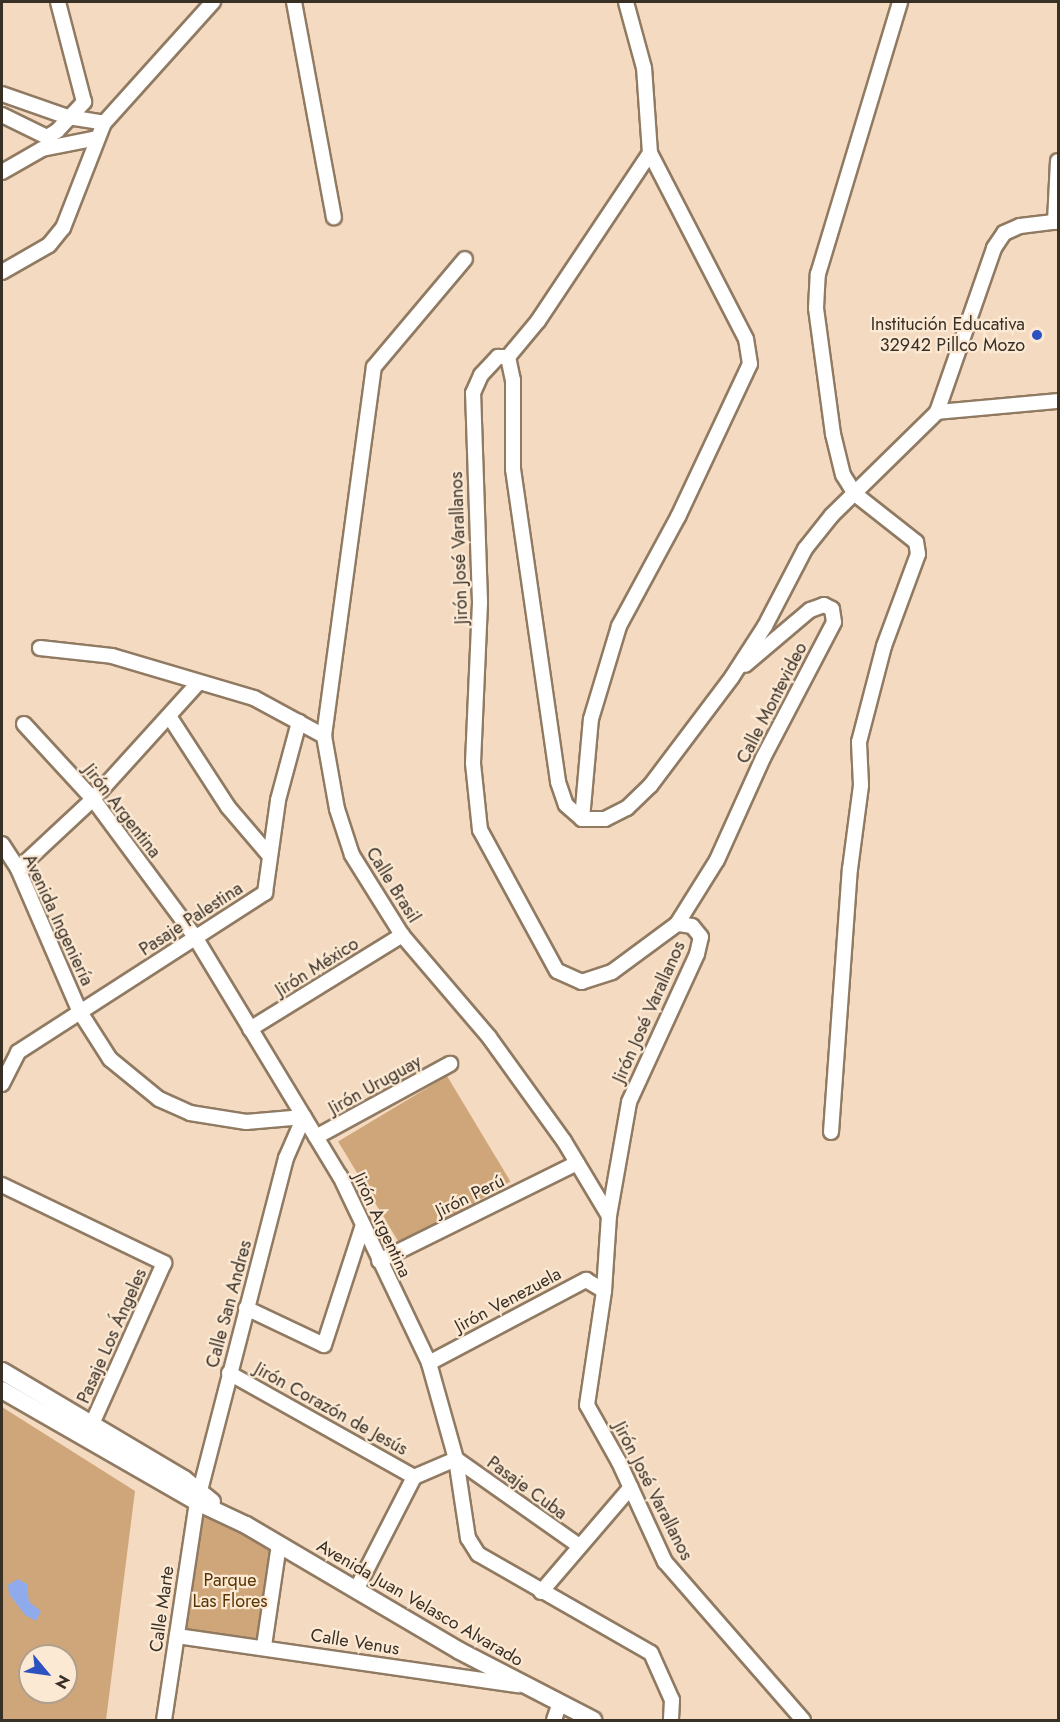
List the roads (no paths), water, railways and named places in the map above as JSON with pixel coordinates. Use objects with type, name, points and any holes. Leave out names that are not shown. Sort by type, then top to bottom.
[{"type":"street","points":[[2,115],[47,137],[57,131],[84,102],[58,2]]},
{"type":"street","points":[[2,272],[49,245],[63,228],[104,123],[213,2]]},
{"type":"street","points":[[294,2],[334,217]]},
{"type":"street","points":[[582,819],[591,719],[619,626],[678,517],[750,364],[746,339],[650,153],[644,68],[626,2]]},
{"type":"street","points":[[831,1132],[848,891],[861,785],[859,742],[884,646],[918,554],[916,542],[899,526],[855,494],[843,475],[833,434],[816,308],[818,274],[900,2]]},
{"type":"street","points":[[2,94],[68,117],[104,123]]},
{"type":"street","points":[[2,172],[42,149],[97,138]]},
{"type":"street","points":[[650,153],[538,321],[508,357],[513,380],[513,469],[558,782],[566,805],[582,819],[605,819],[627,808],[651,786],[732,677],[765,626],[805,549],[855,494],[937,412],[994,248],[1004,233],[1020,226],[1057,221],[1059,161]]},
{"type":"street","points":[[40,648],[112,656],[254,698],[324,736],[374,367],[465,259]]},
{"type":"street","name":"Jirón José Varallanos","points":[[508,357],[498,357],[481,375],[473,393],[480,602],[473,763],[480,830],[557,971],[582,982],[612,972],[677,924],[692,926],[700,937],[697,954],[629,1102],[609,1216],[604,1291],[587,1405],[631,1487],[665,1562],[803,1720]]},
{"type":"street","points":[[937,412],[1059,401]]},
{"type":"street","name":"Calle Montevideo","points":[[677,924],[717,860],[763,758],[834,622],[832,609],[824,605],[810,610],[732,677]]},
{"type":"street","points":[[18,869],[93,799],[198,683]]},
{"type":"street","points":[[169,716],[228,807],[269,855]]},
{"type":"street","name":"Pasaje Palestina","points":[[2,1084],[18,1052],[265,893],[269,855],[299,722]]},
{"type":"street","name":"Jirón Argentina","points":[[24,724],[93,799],[195,937],[340,1176],[429,1363],[456,1459],[468,1539],[478,1554],[651,1653],[672,1700],[671,1720]]},
{"type":"street","name":"Calle Brasil","points":[[324,736],[337,809],[352,855],[402,935],[489,1037],[577,1163],[609,1216]]},
{"type":"street","name":"Avenida Ingeniería","points":[[2,844],[18,869],[80,1012],[110,1059],[159,1099],[190,1113],[246,1122],[304,1117]]},
{"type":"street","name":"Jirón México","points":[[250,1029],[402,935]]},
{"type":"street","name":"Jirón Uruguay","points":[[316,1137],[450,1064]]},
{"type":"street","name":"Calle San Andres","points":[[198,1497],[286,1158],[304,1117]]},
{"type":"street","name":"Jirón Perú","points":[[379,1261],[577,1163]]},
{"type":"street","name":"Pasaje Los Ángeles","points":[[2,1185],[164,1263],[92,1424]]},
{"type":"street","points":[[246,1308],[324,1345],[363,1225]]},
{"type":"street","name":"Jirón Venezuela","points":[[429,1363],[586,1280],[604,1291]]},
{"type":"street","name":"Avenida Juan Velasco Alvarado","points":[[2,1371],[92,1424],[228,1516],[527,1686],[593,1720]]},
{"type":"street","name":"Jirón Corazón de Jesús","points":[[230,1373],[414,1477]]},
{"type":"street","name":"Avenida Juan Velasco Alvarado","points":[[2,1390],[198,1497]]},
{"type":"street","points":[[356,1590],[414,1477],[456,1459]]},
{"type":"street","name":"Pasaje Cuba","points":[[456,1459],[578,1545]]},
{"type":"street","points":[[541,1592],[578,1545],[631,1487]]},
{"type":"street","name":"Calle Marte","points":[[164,1720],[198,1497]]},
{"type":"street","points":[[264,1646],[279,1545]]},
{"type":"street","name":"Calle Venus","points":[[177,1636],[264,1646],[527,1686]]},
{"type":"street","points":[[554,1720],[560,1703]]},
{"type":"water","points":[[18,1579],[27,1584],[29,1602],[41,1611],[36,1621],[25,1615],[9,1594],[8,1585]]},
{"type":"place","name":"Institución Educativa 32942 Pillco Mozo","points":[[1037,335]]},
{"type":"park label","name":"Parque Las Flores","points":[[230,1591]]}]
